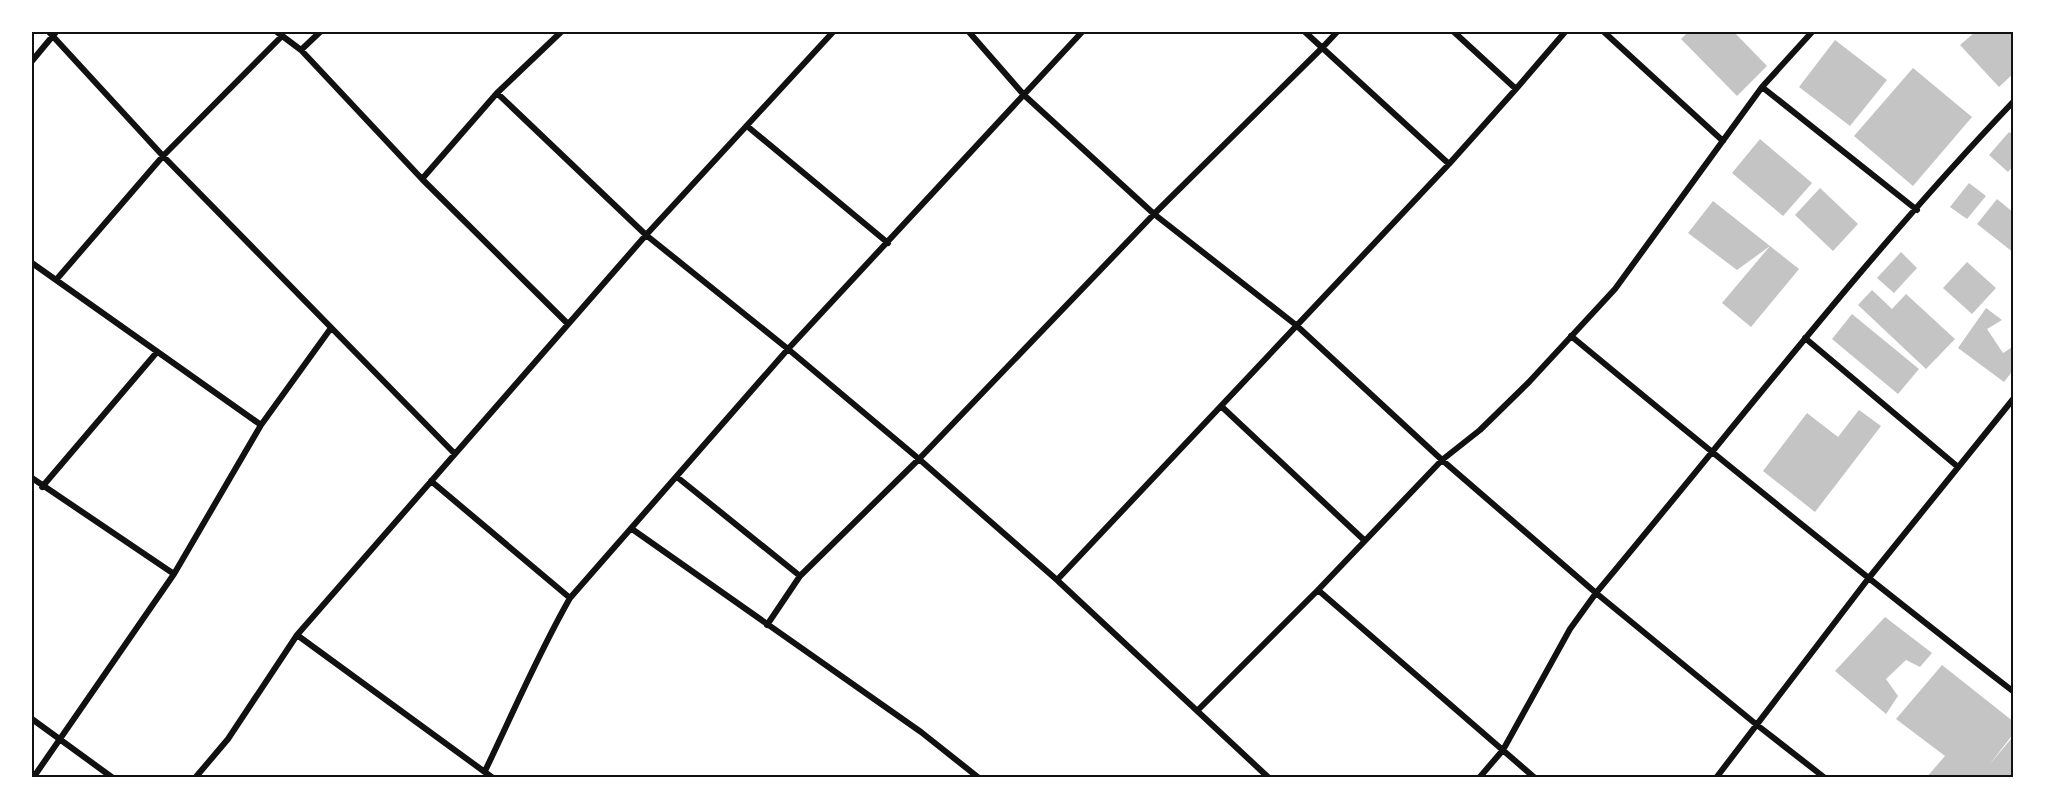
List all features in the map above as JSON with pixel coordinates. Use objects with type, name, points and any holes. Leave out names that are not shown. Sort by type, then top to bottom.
[{"type":"street","points":[[301,50],[320,32]]},
{"type":"street","points":[[422,179],[497,93],[561,32]]},
{"type":"street","points":[[195,777],[228,739],[297,635],[646,235],[833,32]]},
{"type":"street","points":[[969,32],[1024,95],[1154,214],[1296,325],[1442,460],[1596,593],[1757,725],[1825,777]]},
{"type":"street","points":[[485,771],[543,645],[570,598],[788,349],[1082,32]]},
{"type":"street","points":[[1305,32],[1449,164]]},
{"type":"street","points":[[767,625],[800,576],[919,459],[1154,214],[1337,32]]},
{"type":"street","points":[[1454,32],[1516,89]]},
{"type":"street","points":[[1057,580],[1449,164],[1565,32]]},
{"type":"street","points":[[1604,32],[1723,141]]},
{"type":"street","points":[[1197,711],[1318,590],[1442,460],[1480,430],[1529,382],[1615,289],[1762,87],[1812,32]]},
{"type":"street","points":[[32,61],[53,33],[163,156],[455,454]]},
{"type":"street","points":[[56,280],[163,156],[280,34],[301,50],[422,179],[568,324]]},
{"type":"street","points":[[1762,87],[1917,210]]},
{"type":"street","points":[[497,93],[646,235],[788,349],[919,459],[1057,580],[1269,777]]},
{"type":"street","points":[[1479,777],[1503,750],[1570,630],[1596,593],[1804,338],[1975,142],[2013,102]]},
{"type":"street","points":[[747,126],[888,243]]},
{"type":"street","points":[[32,263],[261,425]]},
{"type":"street","points":[[33,777],[174,574],[261,425],[331,328]]},
{"type":"street","points":[[1571,336],[1868,579],[2013,692]]},
{"type":"street","points":[[1804,338],[1958,467]]},
{"type":"street","points":[[42,487],[158,352]]},
{"type":"street","points":[[1716,777],[1868,579],[2013,398]]},
{"type":"street","points":[[1221,406],[1364,540]]},
{"type":"street","points":[[677,477],[800,576]]},
{"type":"street","points":[[32,478],[42,487],[174,574]]},
{"type":"street","points":[[431,481],[570,598]]},
{"type":"street","points":[[632,529],[921,732],[980,777]]},
{"type":"street","points":[[1318,590],[1535,777]]},
{"type":"street","points":[[297,635],[493,777]]},
{"type":"street","points":[[32,719],[113,777]]},
{"type":"building","points":[[1688,32],[1734,32],[1767,66],[1737,96],[1681,39]]},
{"type":"building","points":[[1975,32],[2014,32],[2014,73],[1999,87],[1960,45]]},
{"type":"building","points":[[1835,40],[1887,80],[1850,126],[1799,87]]},
{"type":"building","points":[[1913,68],[1972,117],[1913,186],[1854,136]]},
{"type":"building","points":[[2009,132],[2014,135],[2014,165],[2008,172],[1989,155]]},
{"type":"building","points":[[1760,139],[1812,183],[1783,216],[1732,173]]},
{"type":"building","points":[[1969,183],[1986,196],[1967,219],[1950,207]]},
{"type":"building","points":[[1820,188],[1858,224],[1833,251],[1795,215]]},
{"type":"building","points":[[1997,199],[2014,213],[2014,253],[1977,224]]},
{"type":"building","points":[[1713,201],[1770,246],[1737,270],[1688,233]]},
{"type":"building","points":[[1770,246],[1799,269],[1751,327],[1722,303]]},
{"type":"building","points":[[1901,252],[1917,268],[1894,293],[1877,278]]},
{"type":"building","points":[[1967,262],[1996,288],[1972,314],[1943,288]]},
{"type":"building","points":[[1872,290],[1892,309],[1906,294],[1955,339],[1926,369],[1858,305]]},
{"type":"building","points":[[1986,308],[2002,320],[1987,329],[2003,353],[2014,346],[2014,369],[2004,382],[1958,348]]},
{"type":"building","points":[[1852,314],[1919,369],[1898,394],[1832,339]]},
{"type":"building","points":[[1859,410],[1881,426],[1815,512],[1763,471],[1807,413],[1838,437]]},
{"type":"building","points":[[1885,617],[1932,653],[1920,667],[1906,660],[1886,679],[1898,696],[1886,714],[1835,671]]},
{"type":"building","points":[[1942,665],[2014,722],[2014,733],[1989,765],[2011,739],[2014,741],[2014,772],[2009,778],[1926,778],[1945,756],[1896,719]]}]
